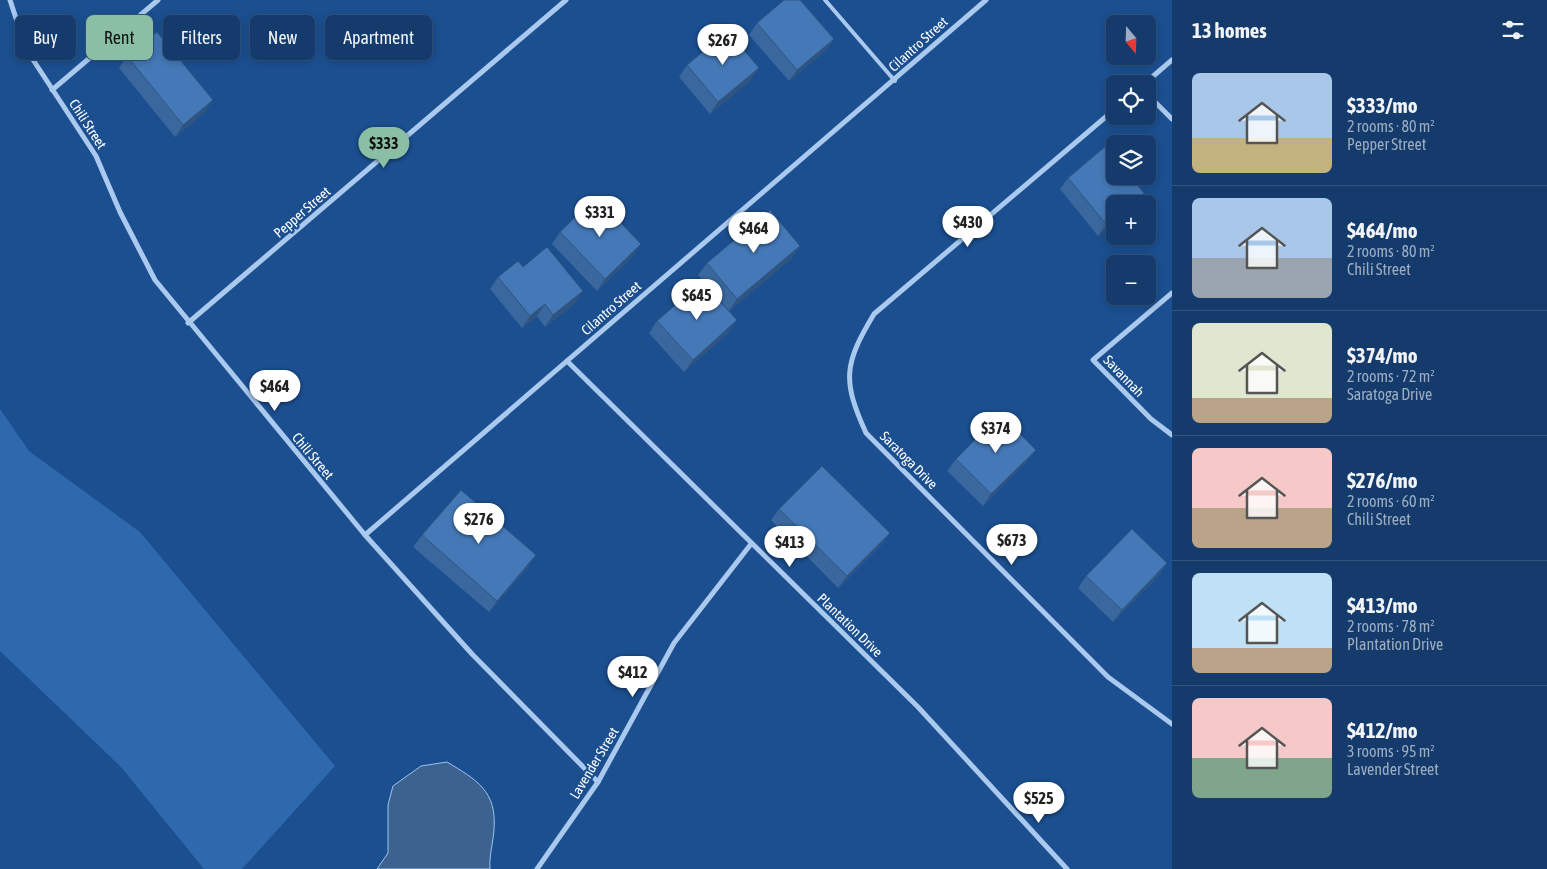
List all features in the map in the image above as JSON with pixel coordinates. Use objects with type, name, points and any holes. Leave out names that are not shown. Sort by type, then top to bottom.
[{"type":"street","name":"Chili Street","points":[[10,0],[26,49],[96,156],[120,212],[155,280],[188,323],[365,535],[472,654],[598,782]]},
{"type":"street","points":[[52,90],[158,0]]},
{"type":"street","name":"Pepper Street","points":[[188,323],[566,0]]},
{"type":"street","name":"Cilantro Street","points":[[365,535],[986,0]]},
{"type":"street","points":[[1154,75],[1172,60]]},
{"type":"street","points":[[1156,103],[1172,119]]},
{"type":"street","name":"Saratoga Drive","points":[[1106,117],[874,314],[855,345],[848,372],[854,405],[866,433],[1108,677],[1172,724]]},
{"type":"street","name":"Savannah","points":[[1172,293],[1093,360],[1151,419],[1172,435]]},
{"type":"street","name":"Plantation Drive","points":[[567,361],[918,707],[1067,869]]},
{"type":"street","name":"Lavender Street","points":[[537,869],[598,782],[674,643],[751,544]]},
{"type":"lane","points":[[825,0],[894,81]]},
{"type":"shaded area","points":[[0,409],[29,451],[140,532],[335,766],[242,869],[204,869],[121,767],[0,651]]},
{"type":"shaded area","points":[[447,762],[476,781],[483,788],[492,805],[494,830],[490,869],[377,869],[388,853],[388,805],[393,786],[421,766]]},
{"type":"building","points":[[784,0],[800,0],[834,39],[797,70],[757,23]]},
{"type":"building","points":[[728,31],[759,68],[718,102],[687,65]]},
{"type":"building","points":[[157,32],[163,39],[163,60],[180,60],[213,100],[183,125],[130,60],[153,60],[153,35]]},
{"type":"building","points":[[1106,146],[1106,185],[1137,185],[1144,193],[1142,195],[1106,195],[1106,224],[1068,178]]},
{"type":"building","points":[[596,197],[641,244],[605,279],[560,232]]},
{"type":"building","points":[[770,210],[800,246],[737,299],[707,263]]},
{"type":"building","points":[[547,247],[583,291],[553,315],[545,304],[530,316],[498,277],[518,261],[523,267]]},
{"type":"building","points":[[702,282],[737,320],[693,360],[657,321]]},
{"type":"building","points":[[1000,414],[1036,450],[991,494],[956,459]]},
{"type":"building","points":[[822,466],[890,533],[847,576],[779,509]]},
{"type":"building","points":[[461,490],[536,555],[497,601],[422,535]]},
{"type":"building","points":[[1132,529],[1167,563],[1122,610],[1086,576]]}]
